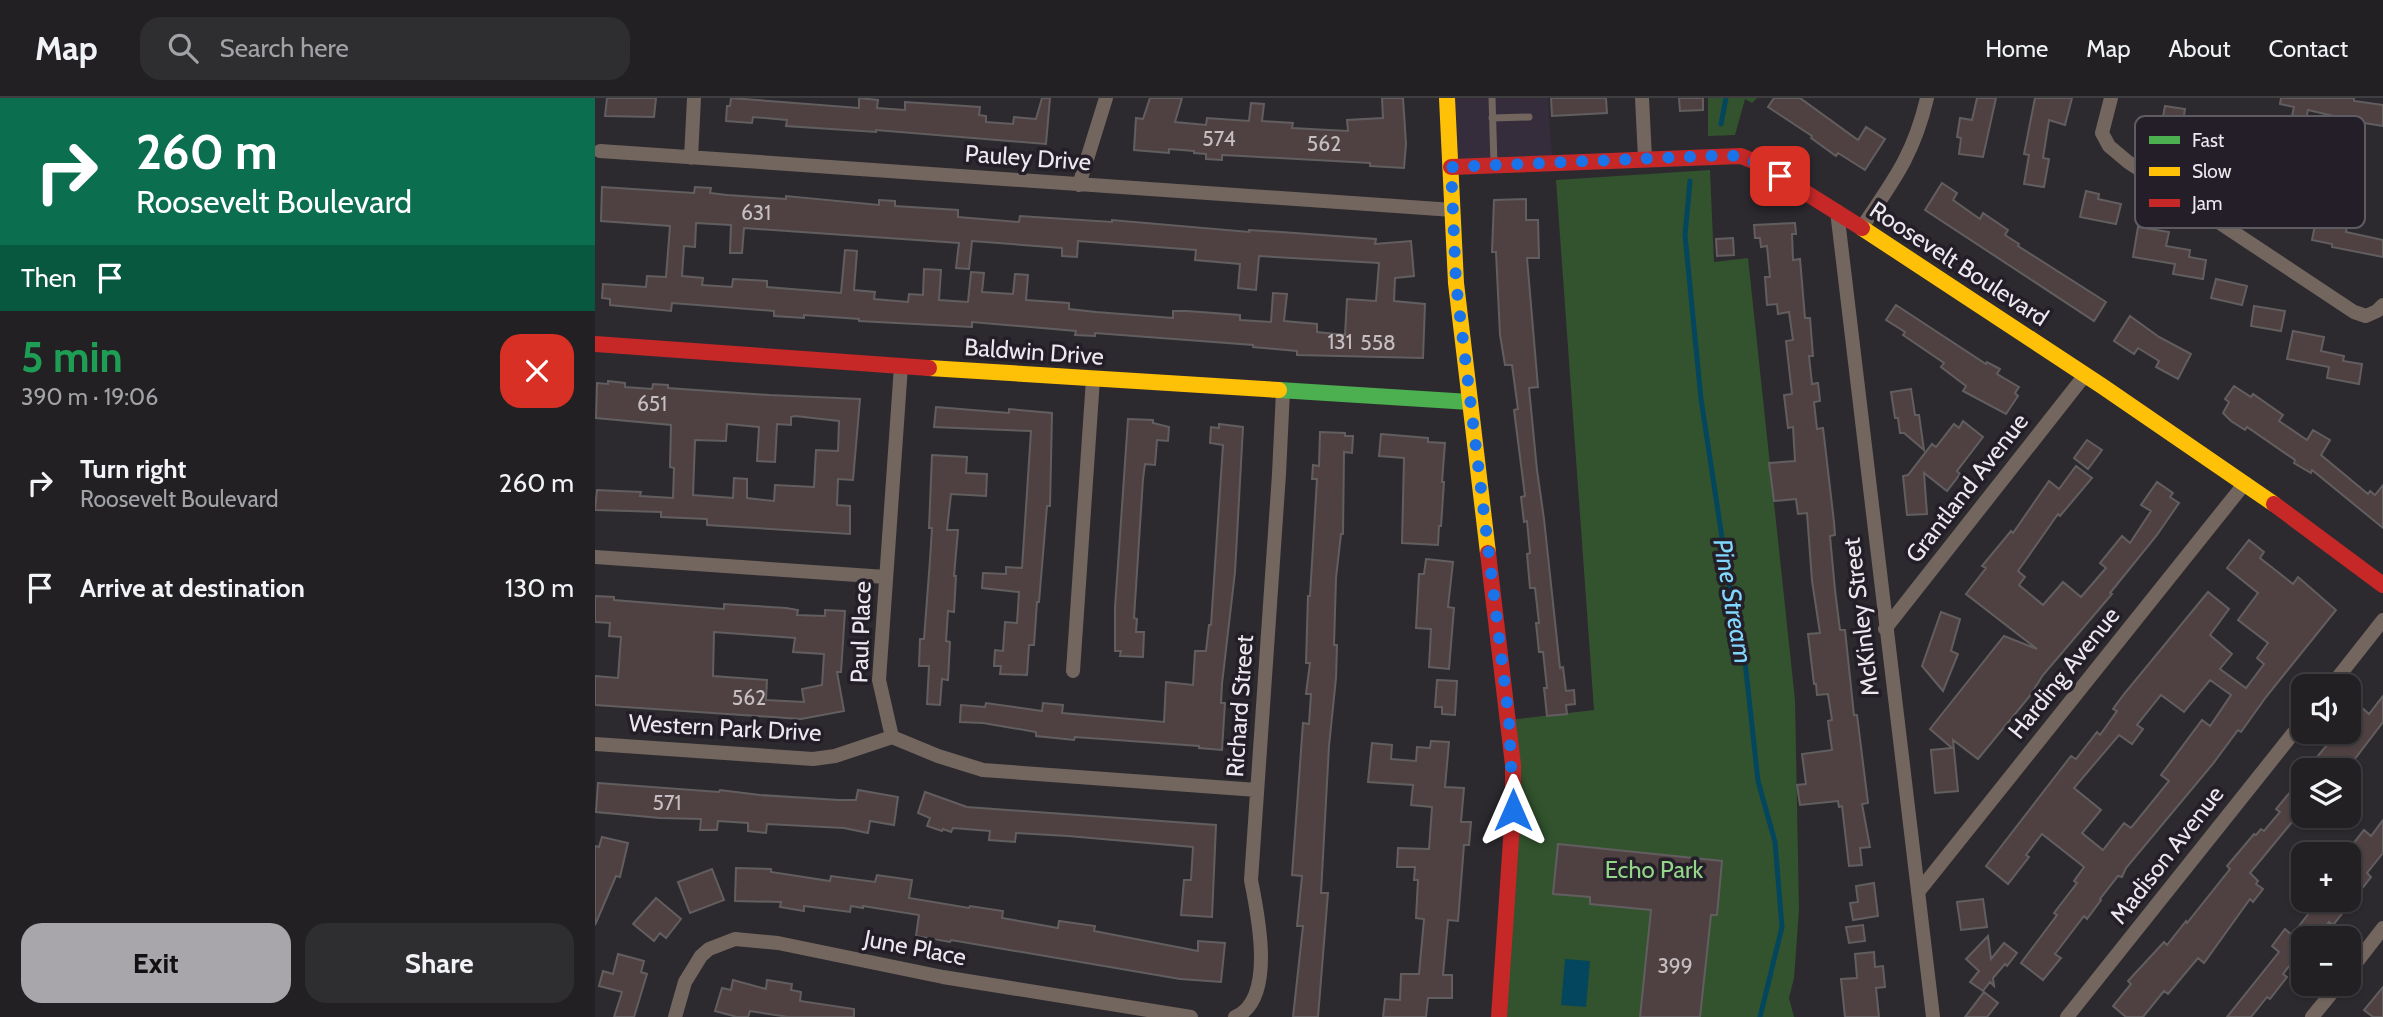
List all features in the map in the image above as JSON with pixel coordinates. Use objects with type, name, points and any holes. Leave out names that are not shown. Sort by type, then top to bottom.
[{"type":"street","points":[[691,158],[694,98]]},
{"type":"street","points":[[1079,185],[1106,98]]},
{"type":"street","points":[[1447,98],[1456,283],[1513,765],[1513,810],[1499,1017]]},
{"type":"street","points":[[1642,98],[1645,159]]},
{"type":"street","points":[[1862,227],[1913,147],[1927,98]]},
{"type":"street","points":[[2111,98],[2102,133],[2109,146],[2135,167]]},
{"type":"street","name":"Pauley Drive","points":[[600,151],[1453,210]]},
{"type":"street","name":"Roosevelt Boulevard","points":[[1451,167],[1741,156],[1761,164],[1862,227],[2245,483],[2323,538],[2383,585]]},
{"type":"street","name":"McKinley Street","points":[[1837,211],[1933,1017]]},
{"type":"street","points":[[2227,228],[2354,312],[2366,316],[2383,305]]},
{"type":"street","name":"Baldwin Drive","points":[[595,344],[1470,402]]},
{"type":"street","name":"Paul Place","points":[[893,737],[879,680],[901,366]]},
{"type":"street","name":"Grantland Avenue","points":[[1885,629],[2085,375]]},
{"type":"street","points":[[1073,671],[1093,379]]},
{"type":"street","name":"Richard Street","points":[[1237,1016],[1247,1010],[1255,1000],[1259,986],[1260,927],[1251,880],[1283,391]]},
{"type":"street","name":"Harding Avenue","points":[[1919,891],[2245,483]]},
{"type":"street","points":[[595,557],[885,577]]},
{"type":"street","points":[[2340,674],[2383,620]]},
{"type":"street","name":"Madison Avenue","points":[[2067,1017],[2291,736]]},
{"type":"street","points":[[893,737],[938,756],[983,770],[1257,790]]},
{"type":"street","name":"Western Park Drive","points":[[595,744],[813,759],[835,756],[893,737]]},
{"type":"street","points":[[2361,956],[2383,928]]},
{"type":"street","name":"June Place","points":[[675,1017],[685,982],[701,956],[709,949],[735,939],[778,943],[943,977],[1191,1017]]},
{"type":"street","points":[[2312,1017],[2329,996]]},
{"type":"lane","points":[[1492,98],[1494,165]]},
{"type":"lane","points":[[1492,118],[1529,117]]},
{"type":"shaded area","points":[[1451,98],[1548,98],[1552,157],[1454,163]]},
{"type":"green space","points":[[1708,98],[1757,98],[1752,103],[1745,99],[1735,135],[1708,136]]},
{"type":"green space","name":"Echo Park","points":[[1710,170],[1714,262],[1748,258],[1795,700],[1799,910],[1794,978],[1789,998],[1794,1017],[1499,1017],[1509,720],[1594,710],[1556,180]]},
{"type":"water","points":[[1565,959],[1590,961],[1586,1007],[1561,1005]]},
{"type":"building","points":[[607,98],[656,98],[654,117],[605,116]]},
{"type":"building","points":[[731,98],[859,108],[859,98],[878,100],[877,108],[905,110],[905,102],[980,107],[979,115],[986,116],[986,122],[1013,124],[1014,117],[1036,119],[1042,98],[1050,98],[1046,144],[876,130],[786,126],[787,120],[753,117],[752,123],[726,121],[727,106],[730,106]]},
{"type":"building","points":[[1150,98],[1182,98],[1175,122],[1206,125],[1207,118],[1249,121],[1251,103],[1264,104],[1262,121],[1293,123],[1292,128],[1348,131],[1347,120],[1383,118],[1382,98],[1403,98],[1406,144],[1404,168],[1370,166],[1370,163],[1222,155],[1222,160],[1206,159],[1206,154],[1194,151],[1169,149],[1169,153],[1134,150],[1136,118],[1143,119]]},
{"type":"building","points":[[1551,98],[1606,98],[1607,113],[1552,116]]},
{"type":"building","points":[[1679,98],[1703,98],[1703,110],[1680,111]]},
{"type":"building","points":[[1774,98],[1800,98],[1858,140],[1866,127],[1885,139],[1865,170],[1838,153],[1836,156],[1811,138],[1812,136],[1768,107]]},
{"type":"building","points":[[1977,98],[1996,98],[1983,157],[1959,154],[1961,138],[1957,137],[1960,118],[1972,120]]},
{"type":"building","points":[[2035,98],[2072,98],[2065,125],[2049,120],[2043,158],[2049,159],[2044,187],[2024,184],[2029,155],[2024,154]]},
{"type":"building","points":[[2281,98],[2354,98],[2354,101],[2383,105],[2383,126],[2365,123],[2365,116],[2334,116],[2308,110],[2307,116],[2292,116],[2294,107],[2280,104]]},
{"type":"building","points":[[2165,106],[2185,109],[2184,116],[2163,116]]},
{"type":"building","points":[[1942,183],[1957,193],[1953,200],[1980,219],[1983,213],[2008,230],[2005,235],[2019,244],[2018,246],[2106,302],[2094,321],[1925,210]]},
{"type":"building","points":[[602,187],[694,193],[695,187],[711,188],[710,193],[727,195],[786,199],[786,196],[879,205],[879,200],[895,201],[895,206],[958,210],[958,217],[1019,222],[1020,216],[1112,220],[1249,232],[1376,239],[1375,244],[1411,241],[1414,276],[1395,278],[1394,301],[1425,304],[1423,358],[1297,355],[1297,351],[1253,345],[1095,333],[1095,336],[1075,335],[1076,331],[972,322],[972,327],[804,315],[804,318],[774,316],[774,311],[672,303],[671,311],[610,305],[610,299],[602,298],[603,284],[646,287],[647,276],[666,277],[670,226],[601,221]],"holes":[[[696,223],[731,225],[730,253],[742,253],[744,228],[959,243],[956,268],[969,269],[972,241],[1062,248],[1062,256],[1077,257],[1078,241],[1196,250],[1195,260],[1240,264],[1238,288],[1256,290],[1259,256],[1379,263],[1376,301],[1347,299],[1345,335],[1317,332],[1317,324],[1284,321],[1287,294],[1273,293],[1271,322],[1240,320],[1240,315],[1187,311],[1173,311],[1173,318],[1069,309],[1069,303],[1026,300],[1028,275],[1015,274],[1013,294],[982,292],[984,273],[971,272],[968,302],[939,300],[941,270],[924,269],[923,295],[909,294],[908,302],[874,299],[875,292],[854,290],[857,251],[845,250],[841,293],[767,287],[767,281],[733,279],[732,287],[702,285],[703,278],[682,276],[684,246],[695,247]]]},
{"type":"building","points":[[2086,191],[2099,194],[2098,199],[2121,204],[2116,224],[2080,217]]},
{"type":"building","points":[[1526,199],[1526,220],[1538,220],[1539,258],[1527,258],[1538,387],[1529,388],[1560,668],[1563,667],[1566,691],[1574,690],[1575,704],[1566,705],[1567,714],[1547,716],[1543,652],[1539,652],[1535,588],[1530,588],[1527,521],[1524,522],[1521,497],[1525,496],[1514,410],[1518,409],[1512,365],[1505,365],[1500,335],[1496,252],[1492,252],[1494,200]]},
{"type":"building","points":[[1795,223],[1796,234],[1792,234],[1793,260],[1800,259],[1805,318],[1810,318],[1813,356],[1809,356],[1812,384],[1818,383],[1820,401],[1814,402],[1817,429],[1823,428],[1834,522],[1835,535],[1830,536],[1835,590],[1840,630],[1845,630],[1854,715],[1857,715],[1868,803],[1862,804],[1870,847],[1860,848],[1862,865],[1849,866],[1842,806],[1839,807],[1838,801],[1800,805],[1797,785],[1806,784],[1802,754],[1832,750],[1828,721],[1832,720],[1828,694],[1817,695],[1814,684],[1808,634],[1820,633],[1812,581],[1807,513],[1798,514],[1796,499],[1774,501],[1769,463],[1795,461],[1793,427],[1788,428],[1784,395],[1792,394],[1786,341],[1793,340],[1789,312],[1778,314],[1777,304],[1767,305],[1765,277],[1770,277],[1767,246],[1761,247],[1760,238],[1755,238],[1754,225]]},
{"type":"building","points":[[2138,228],[2169,232],[2166,246],[2190,250],[2189,257],[2206,260],[2203,279],[2173,274],[2175,264],[2133,257]]},
{"type":"building","points":[[2314,228],[2347,228],[2346,232],[2383,240],[2383,257],[2332,247],[2332,244],[2312,240]]},
{"type":"building","points":[[1733,238],[1734,255],[1717,256],[1716,239]]},
{"type":"building","points":[[2216,279],[2247,286],[2242,305],[2211,298]]},
{"type":"building","points":[[1896,305],[1986,364],[1987,362],[2000,369],[1997,374],[2019,387],[2015,393],[2018,396],[2006,414],[1963,391],[1966,386],[1941,367],[1944,363],[1886,320]]},
{"type":"building","points":[[2254,306],[2285,311],[2281,331],[2251,326]]},
{"type":"building","points":[[2130,316],[2159,337],[2191,354],[2178,379],[2156,367],[2159,361],[2138,348],[2134,354],[2114,341]]},
{"type":"building","points":[[2293,331],[2324,337],[2321,351],[2344,356],[2343,361],[2362,364],[2359,384],[2327,378],[2329,367],[2287,359]]},
{"type":"building","points":[[608,381],[625,383],[625,387],[652,389],[653,384],[668,385],[668,388],[860,399],[853,480],[838,479],[837,505],[850,506],[850,534],[707,525],[707,519],[661,517],[661,512],[595,510],[597,490],[641,492],[640,496],[673,498],[674,468],[670,467],[671,425],[596,418],[597,383],[608,384]],"holes":[[[795,416],[839,421],[838,451],[816,450],[814,487],[775,485],[774,501],[747,498],[747,479],[734,478],[733,498],[693,495],[695,440],[726,441],[727,424],[759,427],[757,461],[775,462],[777,424],[791,425],[791,417]]]},
{"type":"building","points":[[2234,386],[2251,397],[2253,394],[2283,415],[2279,421],[2307,440],[2313,430],[2330,440],[2321,455],[2368,494],[2370,491],[2375,495],[2383,485],[2383,528],[2312,470],[2311,473],[2294,463],[2295,460],[2247,427],[2245,430],[2231,421],[2223,413],[2229,402],[2225,399]]},
{"type":"building","points":[[1911,389],[1915,415],[1919,415],[1924,450],[1904,433],[1900,433],[1898,418],[1895,418],[1891,392]]},
{"type":"building","points":[[936,407],[1009,413],[1009,409],[1052,413],[1050,506],[1047,506],[1034,645],[1029,645],[1027,675],[1000,674],[1001,666],[994,666],[995,650],[1003,651],[1005,622],[1017,623],[1019,592],[982,588],[983,573],[1006,574],[1006,567],[1022,568],[1031,431],[934,427]]},
{"type":"building","points":[[1128,419],[1153,420],[1153,423],[1169,427],[1168,441],[1157,440],[1155,465],[1145,464],[1143,479],[1134,618],[1137,619],[1136,632],[1144,632],[1143,657],[1120,656],[1121,651],[1115,651],[1115,608]]},
{"type":"building","points":[[1963,421],[1983,437],[1957,471],[1960,474],[1947,491],[1924,473],[1927,514],[1907,515],[1903,476],[1908,475],[1932,444],[1936,447],[1954,424],[1959,428]]},
{"type":"building","points":[[1219,424],[1243,427],[1235,572],[1222,684],[1221,703],[1225,703],[1222,750],[1199,746],[1036,736],[1036,732],[960,722],[961,705],[985,707],[986,703],[1042,711],[1043,703],[1063,705],[1062,713],[1164,722],[1166,682],[1193,685],[1195,651],[1206,651],[1211,625],[1223,445],[1210,443],[1211,427],[1219,428]]},
{"type":"building","points":[[1320,432],[1353,436],[1352,453],[1344,452],[1343,534],[1336,578],[1336,678],[1329,746],[1321,893],[1328,893],[1318,1017],[1293,1017],[1303,926],[1297,926],[1302,876],[1292,875],[1303,723],[1309,724],[1311,694],[1306,694],[1310,663],[1306,663],[1317,479],[1312,479],[1313,465],[1319,466]]},
{"type":"building","points":[[1381,434],[1428,438],[1428,442],[1445,443],[1438,545],[1402,543],[1404,458],[1379,456]]},
{"type":"building","points":[[2087,440],[2102,450],[2088,469],[2074,458]]},
{"type":"building","points":[[932,455],[967,457],[966,473],[987,474],[986,496],[951,494],[947,530],[958,530],[956,576],[954,612],[948,611],[948,680],[942,679],[940,705],[927,704],[929,666],[919,666],[920,639],[924,639],[932,528],[929,528]]},
{"type":"building","points":[[2076,466],[2092,478],[2060,516],[2058,514],[2018,571],[2025,577],[2019,585],[2043,605],[2063,582],[2081,597],[2106,568],[2100,563],[2122,536],[2130,543],[2151,511],[2141,505],[2157,482],[2173,493],[2170,497],[2179,503],[2110,593],[2112,594],[2043,675],[2029,697],[1978,759],[1953,740],[1958,791],[1935,793],[1931,750],[1952,748],[1930,729],[2004,636],[2037,649],[1966,594],[1986,568],[1982,566],[2011,531],[2013,533],[2049,481],[2059,489]]},
{"type":"building","points":[[2249,540],[2264,552],[2260,558],[2293,584],[2298,577],[2336,610],[2241,732],[2238,730],[2126,868],[2122,877],[2118,876],[2087,919],[2084,916],[2055,954],[2061,958],[2043,980],[2021,963],[2057,915],[2054,913],[2077,883],[2074,881],[2084,867],[2042,834],[2026,855],[2029,857],[2008,884],[1986,866],[2071,756],[2076,759],[2097,732],[2100,735],[2117,711],[2113,709],[2124,694],[2208,592],[2229,609],[2210,635],[2232,654],[2220,669],[2246,688],[2264,664],[2257,658],[2268,643],[2238,620],[2258,593],[2227,568]],"holes":[[[2210,680],[2231,695],[2210,726],[2202,720],[2161,775],[2169,781],[2131,828],[2124,823],[2103,850],[2082,833],[2101,810],[2074,788],[2119,735],[2132,744],[2143,729],[2137,725],[2161,695],[2184,712]]]},
{"type":"building","points":[[1426,559],[1453,562],[1448,607],[1454,608],[1449,669],[1429,667],[1431,629],[1416,628],[1419,574],[1424,574]]},
{"type":"building","points":[[595,596],[724,609],[724,604],[786,608],[798,610],[797,615],[825,616],[825,610],[845,611],[841,672],[837,672],[844,711],[801,719],[595,705],[595,676],[618,678],[621,637],[609,636],[610,623],[595,622]],"holes":[[[714,632],[795,638],[793,652],[824,654],[822,685],[802,689],[804,702],[766,700],[767,680],[713,676]]]},
{"type":"building","points":[[1941,612],[1960,619],[1951,651],[1958,654],[1943,691],[1922,666]]},
{"type":"building","points":[[1437,680],[1457,681],[1455,715],[1442,714],[1442,707],[1435,707]]},
{"type":"building","points":[[2383,696],[2383,722],[2356,758],[2316,758],[2328,744],[2361,744],[2361,707],[2369,714]]},
{"type":"building","points":[[1431,741],[1449,742],[1445,787],[1464,788],[1461,822],[1471,822],[1469,845],[1464,845],[1458,921],[1448,920],[1443,975],[1452,975],[1452,998],[1428,998],[1426,1017],[1383,1017],[1385,999],[1400,1000],[1401,974],[1419,974],[1424,919],[1416,918],[1418,880],[1414,880],[1415,867],[1397,867],[1398,848],[1429,849],[1432,807],[1411,805],[1413,785],[1368,782],[1372,743],[1392,745],[1391,759],[1416,761],[1417,747],[1430,748]]},
{"type":"building","points":[[598,783],[839,800],[856,800],[858,790],[898,797],[894,825],[870,821],[868,833],[844,828],[767,824],[766,833],[748,831],[748,823],[718,821],[717,830],[700,830],[701,819],[596,812]]},
{"type":"building","points":[[2291,791],[2291,823],[2250,873],[2258,881],[2256,884],[2263,889],[2253,902],[2250,899],[2204,963],[2198,958],[2168,994],[2164,991],[2143,1017],[2126,1017],[2113,1006],[2131,984],[2128,981],[2164,942],[2167,945],[2186,921],[2187,923],[2230,869],[2227,866],[2254,834],[2261,829],[2264,831],[2280,812],[2276,809]]},
{"type":"building","points":[[925,792],[967,807],[1216,825],[1212,917],[1181,915],[1184,880],[1191,880],[1193,847],[1016,833],[1015,842],[989,840],[990,831],[953,828],[951,832],[942,831],[927,826],[930,818],[918,813]]},
{"type":"building","points":[[2383,820],[2383,853],[2367,873],[2371,877],[2361,890],[2361,842],[2354,842],[2364,830],[2371,836]]},
{"type":"building","points":[[602,837],[628,843],[620,877],[616,876],[595,925],[595,846],[599,847]]},
{"type":"building","points":[[1558,844],[1722,861],[1717,915],[1711,915],[1700,1017],[1640,1017],[1651,910],[1590,904],[1590,897],[1553,894]]},
{"type":"building","points":[[736,868],[771,869],[771,872],[830,881],[831,876],[875,882],[877,875],[912,880],[909,898],[1003,911],[1002,918],[1058,928],[1059,921],[1095,926],[1094,931],[1198,951],[1198,941],[1225,943],[1221,982],[1180,979],[916,936],[919,915],[863,906],[851,906],[850,912],[804,906],[804,911],[780,907],[781,902],[735,901]]},
{"type":"building","points":[[712,869],[724,900],[690,913],[678,882]]},
{"type":"building","points":[[1874,883],[1878,916],[1853,920],[1850,903],[1858,902],[1856,886]]},
{"type":"building","points":[[656,898],[681,919],[666,938],[660,933],[654,941],[633,924]]},
{"type":"building","points":[[1983,899],[1987,927],[1961,930],[1957,902]]},
{"type":"building","points":[[2310,912],[2343,912],[2333,925],[2329,922],[2326,926],[2299,926]]},
{"type":"building","points":[[1863,925],[1865,941],[1849,943],[1846,927]]},
{"type":"building","points":[[2285,929],[2291,934],[2291,964],[2283,974],[2287,977],[2251,1017],[2227,1017],[2279,952],[2272,946]]},
{"type":"building","points":[[1988,936],[1991,959],[2004,943],[2017,953],[1993,978],[1994,986],[1990,982],[1983,991],[1970,982],[1979,971],[1966,959]]},
{"type":"building","points":[[1874,952],[1875,967],[1883,966],[1885,987],[1876,988],[1879,1017],[1845,1017],[1841,979],[1857,978],[1855,954]]},
{"type":"building","points":[[618,954],[644,961],[641,972],[647,974],[634,1017],[614,1017],[622,992],[599,986],[603,971],[613,974]]},
{"type":"building","points":[[733,980],[766,989],[767,980],[792,984],[791,990],[801,992],[800,1001],[854,1009],[854,1017],[788,1017],[750,1011],[748,1017],[737,1017],[715,1011],[722,988],[731,990]]},
{"type":"building","points":[[2383,987],[2383,1017],[2373,1017],[2364,1010]]},
{"type":"building","points":[[1984,992],[1998,1003],[1987,1017],[1965,1017]]},
{"type":"waterway","name":"Pine Stream","points":[[1721,124],[1726,98]]},
{"type":"waterway","name":"Pine Stream","points":[[1690,181],[1685,235],[1701,399],[1729,584],[1743,643],[1758,781],[1775,842],[1782,927],[1760,1017]]},
{"type":"traffic: fast","points":[[1279,390],[1470,402]]},
{"type":"traffic: slow","points":[[1447,98],[1456,283],[1488,553]]},
{"type":"traffic: slow","points":[[1862,228],[2102,386],[2274,504]]},
{"type":"traffic: slow","points":[[929,368],[1279,390]]},
{"type":"traffic: jam","points":[[1451,167],[1741,156],[1760,164],[1862,228]]},
{"type":"traffic: jam","points":[[595,344],[929,368]]},
{"type":"traffic: jam","points":[[2274,504],[2383,585]]},
{"type":"traffic: jam","points":[[1488,553],[1513,765],[1513,810],[1499,1017]]},
{"type":"route","points":[[1513,810],[1509,720],[1456,283],[1451,167],[1728,155],[1741,156],[1761,164],[1780,176]]}]
